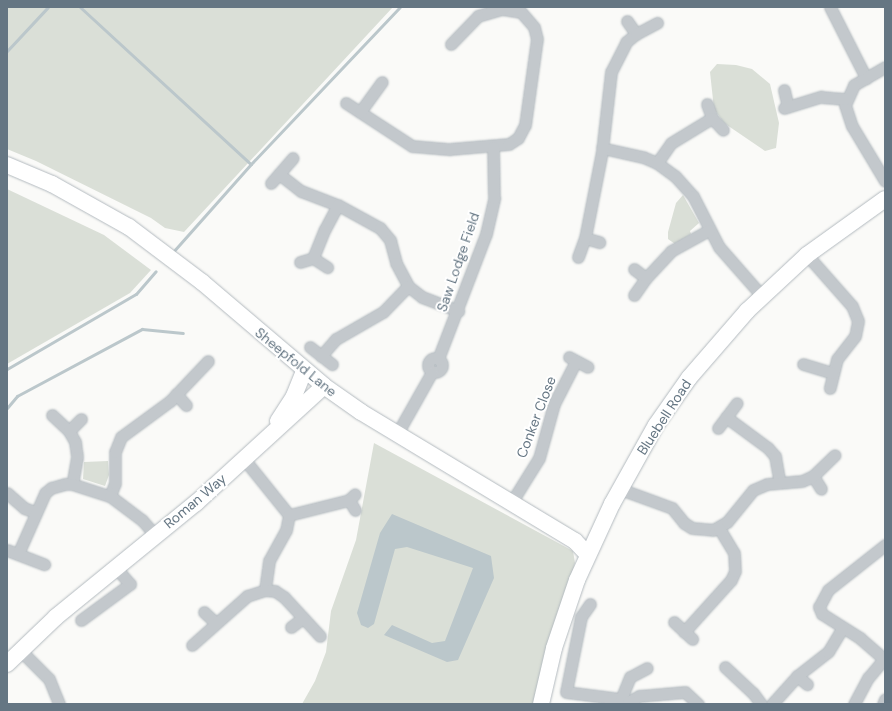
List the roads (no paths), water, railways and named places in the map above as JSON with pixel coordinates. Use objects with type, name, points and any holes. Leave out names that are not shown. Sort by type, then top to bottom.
[{"type":"street","points":[[830,7],[866,78]]},
{"type":"street","points":[[346,103],[412,146],[450,150],[493,147],[509,144],[523,132],[537,39],[534,27],[521,12],[502,9],[478,16],[451,44]]},
{"type":"street","points":[[626,21],[636,34]]},
{"type":"street","points":[[578,257],[585,238],[602,148],[611,72],[621,50],[636,34],[657,23]]},
{"type":"street","points":[[885,67],[854,85],[845,99],[846,113],[852,126],[885,181]]},
{"type":"street","points":[[360,112],[382,82]]},
{"type":"street","points":[[784,90],[786,108],[820,97],[845,99]]},
{"type":"street","points":[[707,104],[712,118],[723,130]]},
{"type":"street","points":[[657,163],[671,143],[712,118]]},
{"type":"street","name":"Saw Lodge Field","points":[[397,434],[432,372],[441,369],[442,364],[438,358],[458,312],[486,234],[492,209],[493,147]]},
{"type":"street","points":[[602,148],[628,153],[657,163],[674,176],[693,196],[709,230],[728,259],[762,296]]},
{"type":"street","points":[[271,183],[293,158]]},
{"type":"street","name":"Sheepfold Lane","points":[[7,165],[52,184],[129,227],[202,282],[304,371],[324,386],[397,434],[456,467],[575,542],[588,555]]},
{"type":"street","points":[[279,174],[301,191],[338,205],[380,228],[386,234],[396,263],[408,286],[422,297],[458,312]]},
{"type":"street","name":"Bluebell Road","points":[[541,704],[554,648],[574,589],[588,555],[620,489],[656,425],[689,378],[724,335],[762,296],[807,255],[885,199]]},
{"type":"street","points":[[314,258],[324,229],[338,205]]},
{"type":"street","points":[[634,295],[646,278],[679,245],[709,230]]},
{"type":"street","points":[[585,238],[599,242]]},
{"type":"street","points":[[807,255],[856,314],[855,336],[836,359],[830,388]]},
{"type":"street","points":[[300,262],[314,258]]},
{"type":"street","points":[[314,258],[327,267]]},
{"type":"street","points":[[634,269],[646,278]]},
{"type":"street","points":[[321,356],[336,339],[383,312],[408,286]]},
{"type":"street","points":[[310,347],[332,364]]},
{"type":"street","name":"Conker Close","points":[[511,503],[539,458],[554,404],[572,359],[588,367]]},
{"type":"street","points":[[110,496],[115,483],[115,452],[121,437],[176,394],[208,361]]},
{"type":"street","points":[[803,364],[832,373]]},
{"type":"street","name":"Roman Way","points":[[271,433],[294,396],[304,371]]},
{"type":"street","name":"Roman Way","points":[[7,664],[56,617],[117,569],[154,535],[196,503],[324,386]]},
{"type":"street","points":[[176,394],[186,405]]},
{"type":"street","points":[[718,428],[737,403]]},
{"type":"street","points":[[52,415],[69,431],[75,442],[77,457],[72,484]]},
{"type":"street","points":[[726,417],[772,452],[778,465],[780,483]]},
{"type":"street","points":[[69,431],[81,420]]},
{"type":"street","points":[[620,489],[672,508],[684,523],[692,528],[707,531],[719,528],[753,490],[780,483],[802,481],[813,476],[836,455]]},
{"type":"street","points":[[244,459],[289,515]]},
{"type":"street","points":[[813,476],[821,489]]},
{"type":"street","points":[[18,554],[35,512],[45,493],[51,488],[72,484],[110,496],[142,520],[154,535]]},
{"type":"street","points":[[7,493],[24,508],[35,512]]},
{"type":"street","points":[[289,515],[352,497],[354,510]]},
{"type":"street","points":[[265,590],[269,561],[286,530],[289,515]]},
{"type":"street","points":[[684,632],[731,580],[735,571],[734,553],[719,528]]},
{"type":"street","points":[[854,704],[868,678],[884,658],[860,638],[842,629],[822,614],[819,605],[828,590],[885,545]]},
{"type":"street","points":[[7,550],[44,564]]},
{"type":"street","points":[[81,620],[130,584],[117,569]]},
{"type":"street","points":[[192,645],[247,596],[265,590],[275,591],[284,597],[320,636]]},
{"type":"street","points":[[590,604],[581,617],[566,692],[626,702],[639,696],[685,692],[698,704]]},
{"type":"street","points":[[204,612],[216,623]]},
{"type":"street","points":[[291,627],[303,618]]},
{"type":"street","points":[[674,622],[692,639]]},
{"type":"street","points":[[772,704],[797,676],[828,652],[842,629]]},
{"type":"street","points":[[20,650],[49,679],[59,704]]},
{"type":"street","points":[[725,667],[753,693],[761,704]]},
{"type":"street","points":[[626,702],[630,677],[647,668]]},
{"type":"street","points":[[797,676],[807,684]]},
{"type":"street","points":[[882,704],[885,699]]},
{"type":"waterway","points":[[7,51],[48,7]]},
{"type":"waterway","points":[[80,7],[251,164]]},
{"type":"waterway","points":[[172,253],[251,164],[400,7]]},
{"type":"waterway","points":[[7,369],[136,294],[156,271]]},
{"type":"waterway","points":[[7,408],[17,396],[142,329],[183,333]]}]
